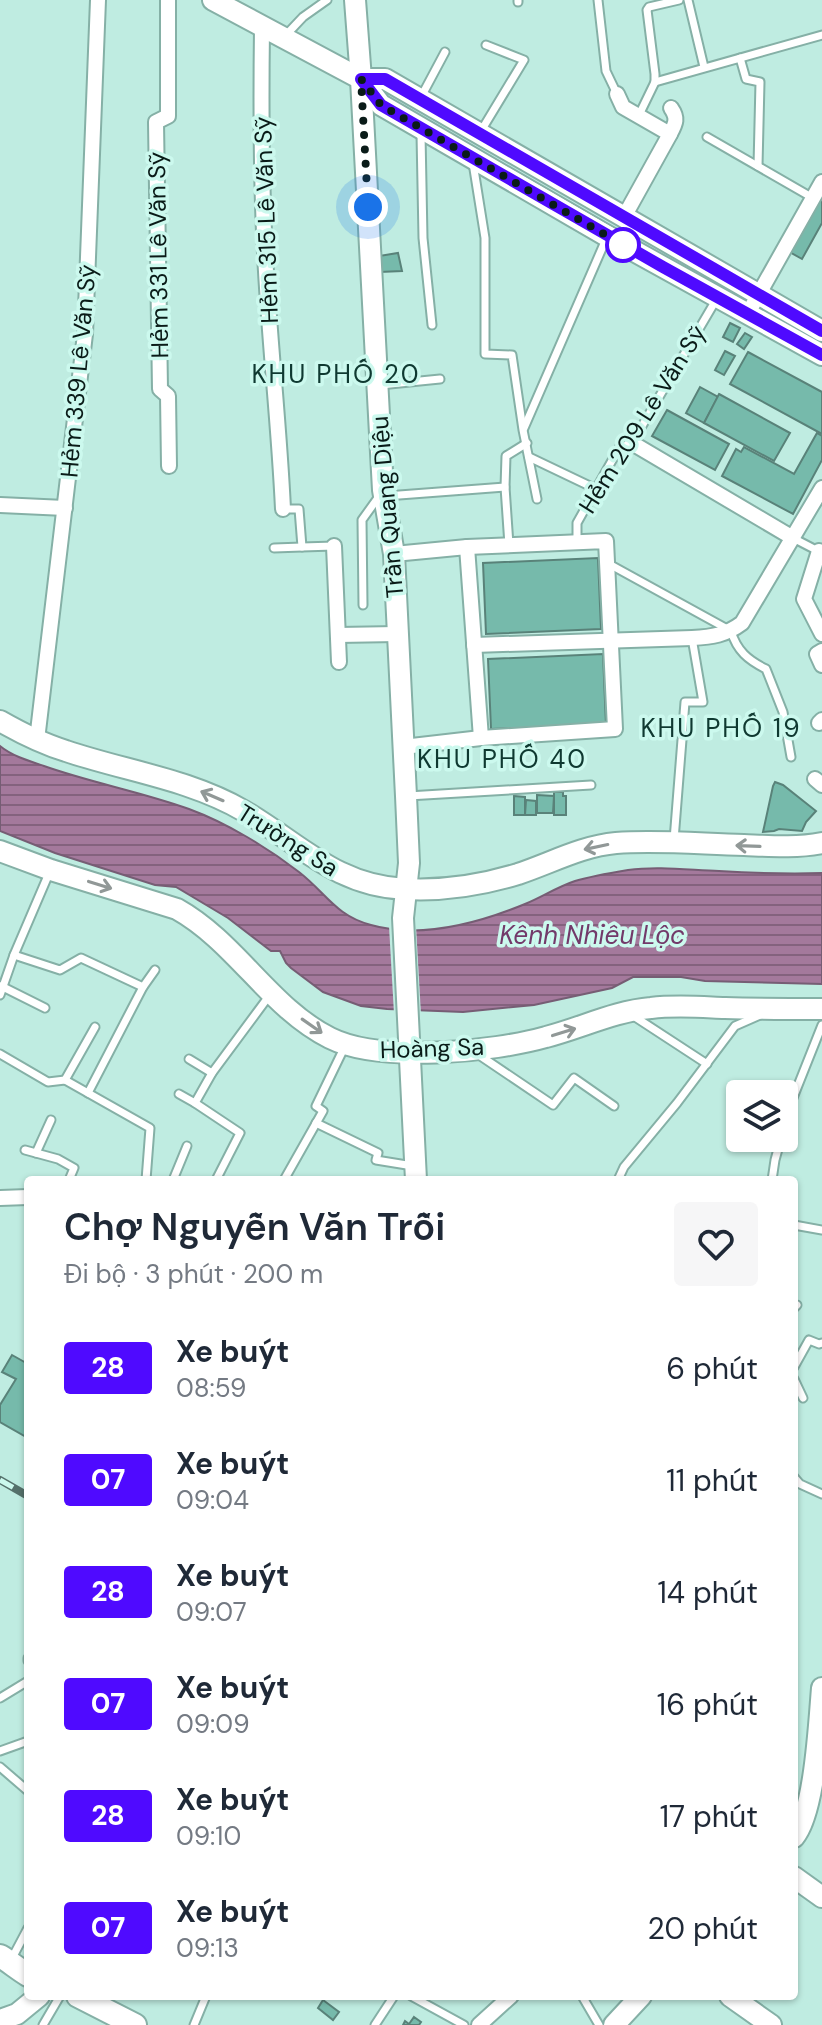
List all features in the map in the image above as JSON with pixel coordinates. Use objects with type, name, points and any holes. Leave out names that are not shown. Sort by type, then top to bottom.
[{"type":"main road","points":[[65,2000],[116,2025]]},
{"type":"main road","points":[[91,2000],[135,2025]]},
{"type":"street","name":"Hẻm 339 Lê Văn Sỹ","points":[[37,740],[85,334],[98,0]]},
{"type":"street","name":"Hẻm 331 Lê Văn Sỹ","points":[[168,0],[168,116],[156,122],[160,389],[168,396],[169,466]]},
{"type":"street","points":[[213,0],[361,79],[381,105],[607,236],[822,355]]},
{"type":"street","name":"Trần Quang Diệu","points":[[355,0],[384,493],[394,554],[409,863],[403,918],[411,1053]]},
{"type":"street","name":"Hẻm 315 Lê Văn Sỹ","points":[[262,28],[261,145],[265,254],[283,509]]},
{"type":"street","points":[[361,79],[385,79],[822,331]]},
{"type":"street","points":[[617,94],[623,107],[670,134]]},
{"type":"street","points":[[624,217],[676,123],[676,115],[671,108]]},
{"type":"street","points":[[747,315],[822,182]]},
{"type":"street","points":[[632,443],[793,538]]},
{"type":"street","points":[[474,645],[715,637],[731,631],[742,623],[822,488]]},
{"type":"street","points":[[0,505],[65,508]]},
{"type":"street","points":[[394,554],[467,547],[606,541],[611,640],[615,729],[403,747]]},
{"type":"street","points":[[334,546],[339,662]]},
{"type":"street","points":[[467,547],[481,738]]},
{"type":"street","points":[[820,552],[804,599],[822,634]]},
{"type":"street","points":[[338,635],[397,634]]},
{"type":"street","points":[[822,651],[817,654],[822,665]]},
{"type":"street","name":"Trường Sa","points":[[0,721],[63,750],[220,799],[244,811],[333,870],[387,888],[459,886],[496,880],[585,849],[612,844],[794,846],[822,843]]},
{"type":"street","name":"Hoàng Sa","points":[[0,851],[185,913],[215,935],[313,1028],[345,1045],[366,1050],[411,1053],[471,1049],[541,1038],[627,1012],[651,1008],[822,1009]]},
{"type":"street","points":[[411,1053],[416,1173]]},
{"type":"street","points":[[0,1198],[24,1197]]},
{"type":"street","points":[[798,1832],[806,1814],[818,1761],[822,1688]]},
{"type":"street","points":[[798,1880],[822,1897]]},
{"type":"street","points":[[0,2020],[17,2014],[34,2000]]},
{"type":"street","points":[[479,2025],[507,2000]]},
{"type":"street","points":[[614,2025],[637,2000]]},
{"type":"street","points":[[735,2000],[764,2024]]},
{"type":"lane","points":[[284,38],[303,17],[327,0]]},
{"type":"lane","points":[[598,0],[606,71],[617,94]]},
{"type":"lane","points":[[639,115],[655,82],[647,10],[679,0]]},
{"type":"lane","points":[[688,0],[704,67]]},
{"type":"lane","points":[[655,82],[822,35]]},
{"type":"lane","points":[[479,133],[524,60],[486,45]]},
{"type":"lane","points":[[420,99],[445,52]]},
{"type":"lane","points":[[740,58],[746,79],[760,82],[758,166]]},
{"type":"lane","points":[[421,128],[423,238],[432,325]]},
{"type":"lane","points":[[707,137],[813,198]]},
{"type":"lane","points":[[472,157],[485,238],[485,354],[512,355],[537,499]]},
{"type":"lane","points":[[523,430],[607,236]]},
{"type":"lane","name":"Hẻm 209 Lê Văn Sỹ","points":[[577,542],[577,523],[619,448],[632,443],[718,298]]},
{"type":"lane","points":[[378,385],[440,379]]},
{"type":"lane","points":[[509,546],[506,456],[527,443]]},
{"type":"lane","points":[[529,457],[596,489]]},
{"type":"lane","points":[[363,605],[362,520],[384,493],[505,487]]},
{"type":"lane","points":[[283,509],[299,509],[302,547]]},
{"type":"lane","points":[[793,538],[820,552]]},
{"type":"lane","points":[[274,548],[334,546]]},
{"type":"lane","points":[[607,563],[731,631],[735,643],[749,660],[766,669],[783,712],[791,757]]},
{"type":"lane","points":[[674,843],[685,702],[703,702],[692,638]]},
{"type":"lane","points":[[406,796],[591,785]]},
{"type":"lane","points":[[45,1008],[1,989],[51,870]]},
{"type":"lane","points":[[14,955],[60,970],[81,958],[143,987]]},
{"type":"lane","points":[[88,1093],[143,987],[155,970]]},
{"type":"lane","points":[[195,1103],[212,1073],[272,992]]},
{"type":"lane","points":[[620,1176],[735,1026],[773,1009]]},
{"type":"lane","points":[[627,1012],[707,1064]]},
{"type":"lane","points":[[798,1085],[822,1025]]},
{"type":"lane","points":[[65,1080],[95,1027]]},
{"type":"lane","points":[[286,1176],[323,1111],[316,1106],[345,1045]]},
{"type":"lane","points":[[471,1049],[553,1105],[574,1078],[614,1106]]},
{"type":"lane","points":[[0,1054],[48,1082],[65,1080],[150,1128],[146,1176]]},
{"type":"lane","points":[[189,1059],[212,1073]]},
{"type":"lane","points":[[179,1094],[240,1133],[218,1176]]},
{"type":"lane","points":[[36,1153],[51,1120]]},
{"type":"lane","points":[[316,1123],[378,1153],[376,1160],[416,1173]]},
{"type":"lane","points":[[175,1176],[187,1146]]},
{"type":"lane","points":[[25,1150],[58,1159],[74,1168],[71,1176]]},
{"type":"lane","points":[[773,1176],[777,1152]]},
{"type":"lane","points":[[798,1226],[822,1230]]},
{"type":"lane","points":[[798,1360],[809,1340],[822,1343]]},
{"type":"lane","points":[[798,1387],[803,1398]]},
{"type":"lane","points":[[798,1482],[822,1494]]},
{"type":"lane","points":[[1,1695],[24,1683]]},
{"type":"lane","points":[[0,1751],[24,1742]]},
{"type":"lane","points":[[0,1767],[24,1788]]},
{"type":"lane","points":[[11,1966],[24,1937]]},
{"type":"lane","points":[[43,2025],[59,2000]]},
{"type":"lane","points":[[194,2025],[204,2000]]},
{"type":"lane","points":[[375,2025],[391,2000]]},
{"type":"lane","points":[[418,2000],[464,2025]]},
{"type":"lane","points":[[584,2000],[599,2025]]},
{"type":"water","name":"Kênh Nhiêu Lộc","points":[[0,746],[32,762],[171,803],[218,821],[287,863],[349,916],[390,929],[429,930],[469,923],[525,904],[575,881],[628,870],[662,868],[822,873],[822,984],[633,977],[612,988],[534,1005],[463,1012],[361,1006],[323,992],[291,968],[280,951],[271,951],[228,918],[176,887],[155,885],[55,853],[0,831]]},
{"type":"pier","points":[[389,926],[416,926],[421,1015],[394,1014]]},
{"type":"building","points":[[817,199],[822,202],[822,223],[802,259],[786,250]]},
{"type":"building","points":[[398,253],[402,271],[380,272],[379,256]]},
{"type":"building","points":[[730,323],[740,328],[733,342],[723,337]]},
{"type":"building","points":[[745,333],[752,337],[744,349],[737,344]]},
{"type":"building","points":[[725,351],[735,356],[724,375],[715,370]]},
{"type":"building","points":[[748,352],[822,392],[822,434],[730,384]]},
{"type":"building","points":[[700,387],[718,397],[704,423],[686,413]]},
{"type":"building","points":[[719,394],[790,433],[774,461],[704,423]]},
{"type":"building","points":[[667,410],[729,444],[715,470],[652,436]]},
{"type":"building","points":[[817,433],[822,436],[822,460],[793,514],[722,476],[736,449],[741,452],[744,447],[794,474]]},
{"type":"building","points":[[598,558],[601,629],[486,634],[483,563]]},
{"type":"building","points":[[603,654],[606,725],[491,729],[488,659]]},
{"type":"building","points":[[775,782],[816,811],[802,831],[779,829],[763,832]]},
{"type":"building","points":[[554,792],[563,792],[566,796],[566,815],[554,815]]},
{"type":"building","points":[[537,795],[554,796],[553,813],[537,813]]},
{"type":"building","points":[[514,796],[525,797],[525,815],[514,815]]},
{"type":"building","points":[[526,800],[536,801],[536,815],[525,815]]},
{"type":"building","points":[[12,1355],[24,1362],[24,1436],[0,1422],[0,1405],[16,1379],[2,1372]]},
{"type":"building","points":[[323,2000],[339,2012],[333,2020],[318,2008]]},
{"type":"building","points":[[414,2017],[421,2022],[419,2025],[403,2025],[405,2021],[409,2024]]},
{"type":"railway","points":[[0,1480],[24,1494]]},
{"type":"bus line","name":"28","points":[[822,331],[385,79],[361,79],[381,105],[732,307],[822,355]]},
{"type":"district","name":"KHU PHỐ 20","points":[[336,374]]},
{"type":"district","name":"KHU PHỐ 19","points":[[721,728]]},
{"type":"district","name":"KHU PHỐ 40","points":[[502,759]]},
{"type":"route","points":[[368,207],[361,79],[381,105],[635,252],[623,245]]}]
